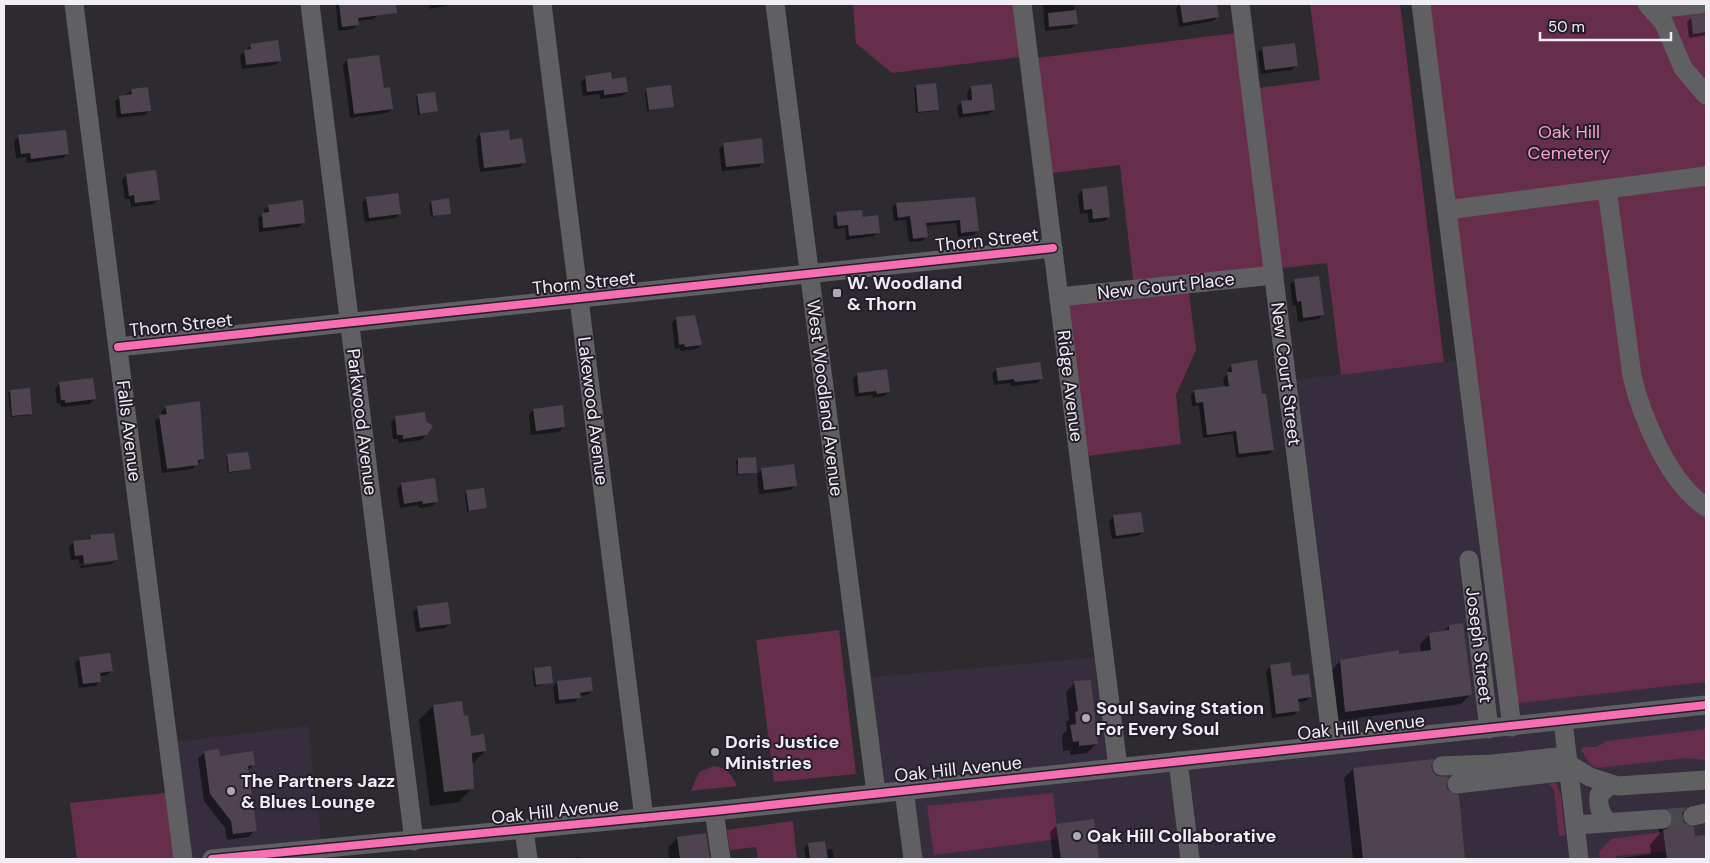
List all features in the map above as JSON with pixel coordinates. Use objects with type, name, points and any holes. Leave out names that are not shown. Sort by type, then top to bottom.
[{"type":"street","name":"Falls Avenue","points":[[74,4],[183,859]]},
{"type":"street","name":"Parkwood Avenue","points":[[310,4],[414,841]]},
{"type":"street","name":"Lakewood Avenue","points":[[542,4],[644,818]]},
{"type":"street","name":"West Woodland Avenue","points":[[775,4],[876,792]]},
{"type":"street","name":"Ridge Avenue","points":[[1022,4],[1118,767]]},
{"type":"street","name":"New Court Street","points":[[1240,4],[1332,745]]},
{"type":"street","points":[[1421,4],[1512,727]]},
{"type":"street","points":[[1650,7],[1694,4]]},
{"type":"street","points":[[1650,7],[1664,22],[1683,68],[1706,95]]},
{"type":"street","points":[[1447,210],[1706,176]]},
{"type":"street","points":[[1607,189],[1632,376],[1638,400],[1650,430],[1684,488],[1706,507]]},
{"type":"street","name":"Thorn Street","points":[[118,347],[1053,248]]},
{"type":"street","name":"New Court Place","points":[[1059,297],[1274,274]]},
{"type":"street","name":"Joseph Street","points":[[1469,560],[1489,729]]},
{"type":"street","name":"Oak Hill Avenue","points":[[212,859],[714,811],[876,792],[1706,706]]},
{"type":"street","points":[[1563,721],[1579,859]]},
{"type":"street","points":[[1178,761],[1190,859]]},
{"type":"street","points":[[1458,784],[1568,764]]},
{"type":"street","points":[[1442,766],[1568,764],[1590,777],[1610,784],[1706,780]]},
{"type":"street","points":[[1607,821],[1601,813],[1598,803],[1599,795],[1610,784]]},
{"type":"street","points":[[904,790],[913,859]]},
{"type":"street","points":[[714,811],[721,859]]},
{"type":"street","points":[[1575,825],[1607,821],[1662,819]]},
{"type":"street","points":[[524,830],[528,859]]},
{"type":"shaded area","points":[[1457,361],[1514,703],[1706,682],[1706,859],[913,859],[904,790],[876,793],[861,678],[1104,657],[1118,767],[1332,745],[1287,381]]},
{"type":"shaded area","points":[[308,726],[322,849],[212,859],[183,859],[168,743]]},
{"type":"green space","points":[[853,4],[1022,4],[1029,56],[892,73],[856,43]]},
{"type":"green space","points":[[1310,4],[1400,4],[1444,362],[1341,375],[1327,263],[1273,269],[1188,284],[1196,350],[1176,395],[1181,444],[1079,457],[1059,297],[1134,289],[1120,165],[1044,174],[1029,59],[1244,32],[1251,89],[1320,80]]},
{"type":"green space","name":"Oak Hill Cemetery","points":[[1412,4],[1706,4],[1706,682],[1501,705]]},
{"type":"green space","points":[[839,630],[856,774],[774,782],[756,640]]},
{"type":"green space","points":[[1706,729],[1706,760],[1687,758],[1597,768],[1589,763],[1581,750],[1583,747],[1596,747],[1607,741]]},
{"type":"green space","points":[[714,766],[729,772],[737,786],[691,791],[699,772]]},
{"type":"green space","points":[[1556,783],[1561,795],[1565,835],[1559,836],[1554,790],[1549,784]]},
{"type":"green space","points":[[175,792],[183,859],[77,859],[70,803]]},
{"type":"green space","points":[[1053,793],[1058,839],[934,855],[927,806]]},
{"type":"green space","points":[[793,821],[797,859],[758,859],[756,847],[730,850],[727,830]]},
{"type":"green space","points":[[1661,832],[1667,837],[1667,851],[1616,856],[1616,859],[1600,859],[1599,852],[1611,839]]},
{"type":"building","points":[[339,4],[396,4],[397,13],[358,18],[359,25],[342,27]]},
{"type":"building","points":[[1180,4],[1217,4],[1219,17],[1183,23]]},
{"type":"building","points":[[1076,10],[1078,24],[1049,27],[1048,13]]},
{"type":"building","points":[[1706,13],[1706,32],[1693,34],[1691,16]]},
{"type":"building","points":[[278,40],[281,61],[246,65],[244,50],[251,49],[250,44]]},
{"type":"building","points":[[1295,43],[1298,66],[1265,70],[1262,47]]},
{"type":"building","points":[[379,55],[384,88],[390,87],[393,109],[354,114],[347,59]]},
{"type":"building","points":[[611,72],[612,79],[626,77],[628,92],[604,95],[604,90],[587,92],[585,76]]},
{"type":"building","points":[[936,83],[939,110],[918,112],[916,85]]},
{"type":"building","points":[[992,84],[995,110],[963,114],[961,101],[972,100],[971,86]]},
{"type":"building","points":[[671,85],[674,107],[649,110],[646,88]]},
{"type":"building","points":[[148,87],[151,111],[121,114],[119,96],[132,94],[131,89]]},
{"type":"building","points":[[435,92],[438,111],[420,114],[417,94]]},
{"type":"building","points":[[66,130],[69,154],[31,159],[30,153],[21,154],[18,135]]},
{"type":"building","points":[[509,130],[510,140],[522,138],[526,163],[484,168],[480,133]]},
{"type":"building","points":[[762,138],[764,163],[726,167],[723,143]]},
{"type":"building","points":[[156,170],[160,200],[135,203],[134,195],[129,196],[126,174]]},
{"type":"building","points":[[1107,186],[1110,217],[1093,219],[1092,209],[1084,210],[1082,189]]},
{"type":"building","points":[[398,193],[401,214],[369,218],[366,197]]},
{"type":"building","points":[[975,197],[979,231],[961,233],[960,220],[926,223],[928,237],[913,239],[910,216],[898,218],[896,203]]},
{"type":"building","points":[[449,198],[451,214],[433,216],[431,201]]},
{"type":"building","points":[[303,200],[305,223],[263,228],[262,213],[269,212],[268,205]]},
{"type":"building","points":[[862,210],[863,217],[878,215],[880,233],[849,236],[848,225],[838,226],[836,212]]},
{"type":"building","points":[[1319,276],[1324,315],[1303,318],[1301,301],[1297,302],[1294,279]]},
{"type":"building","points":[[695,315],[702,345],[685,347],[684,344],[679,345],[676,317]]},
{"type":"building","points":[[1257,360],[1262,394],[1266,394],[1274,450],[1239,454],[1236,431],[1207,435],[1203,402],[1196,403],[1194,390],[1229,386],[1227,372],[1232,372],[1231,364]]},
{"type":"building","points":[[1040,362],[1043,379],[1015,382],[1014,379],[998,381],[996,368]]},
{"type":"building","points":[[887,369],[890,392],[877,394],[876,391],[859,393],[857,373]]},
{"type":"building","points":[[93,378],[96,399],[65,403],[65,400],[61,400],[59,382]]},
{"type":"building","points":[[30,388],[32,414],[12,416],[10,390]]},
{"type":"building","points":[[200,401],[204,459],[198,460],[198,465],[167,469],[159,415],[167,414],[165,406]]},
{"type":"building","points":[[563,405],[565,427],[536,431],[533,409]]},
{"type":"building","points":[[425,412],[426,421],[433,426],[427,435],[403,439],[403,435],[397,435],[395,416]]},
{"type":"building","points":[[248,452],[251,469],[229,472],[227,454]]},
{"type":"building","points":[[756,457],[757,473],[738,474],[738,458]]},
{"type":"building","points":[[794,464],[797,486],[764,490],[761,468]]},
{"type":"building","points":[[435,478],[438,502],[423,504],[422,501],[404,504],[401,483]]},
{"type":"building","points":[[484,488],[487,508],[469,511],[466,490]]},
{"type":"building","points":[[1141,512],[1144,532],[1116,536],[1113,515]]},
{"type":"building","points":[[114,533],[118,560],[84,564],[83,555],[75,556],[73,541],[91,539],[90,535]]},
{"type":"building","points":[[448,602],[451,624],[420,628],[417,606]]},
{"type":"building","points":[[1463,623],[1472,695],[1345,712],[1340,660],[1399,650],[1399,654],[1431,650],[1429,633],[1449,630],[1449,625]]},
{"type":"building","points":[[110,653],[113,671],[100,673],[101,682],[83,684],[79,657]]},
{"type":"building","points":[[1290,662],[1292,676],[1309,674],[1312,697],[1298,699],[1300,711],[1276,714],[1270,665]]},
{"type":"building","points":[[551,666],[553,683],[536,685],[534,668]]},
{"type":"building","points":[[591,677],[593,691],[580,693],[581,698],[559,700],[557,681]]},
{"type":"building","name":"Soul Saving Station For Every Soul","points":[[1091,680],[1098,744],[1079,746],[1079,741],[1073,742],[1070,725],[1076,724],[1075,712],[1078,711],[1074,681]]},
{"type":"building","points":[[462,701],[464,716],[468,715],[471,736],[484,734],[486,751],[472,753],[474,789],[444,792],[433,705]]},
{"type":"building","name":"The Partners Jazz & Blues Lounge","points":[[219,749],[220,756],[253,751],[255,765],[248,766],[257,831],[233,834],[231,821],[210,794],[204,751]]},
{"type":"building","points":[[1434,759],[1431,766],[1433,772],[1437,776],[1449,777],[1446,785],[1448,790],[1459,795],[1465,859],[1363,859],[1353,768]]},
{"type":"building","points":[[1687,807],[1682,813],[1684,823],[1694,827],[1695,836],[1706,835],[1706,859],[1667,859],[1663,830],[1669,828],[1673,819],[1667,809]]},
{"type":"building","name":"Oak Hill Collaborative","points":[[1094,819],[1099,859],[1061,859],[1056,824]]},
{"type":"building","points":[[706,833],[710,859],[680,859],[677,837]]},
{"type":"building","points":[[825,841],[828,859],[810,859],[808,843]]},
{"type":"tunnel","points":[[1662,819],[1693,816]]},
{"type":"cycle path","points":[[118,347],[1053,248]]},
{"type":"cycle path","points":[[212,859],[714,811],[1706,705]]},
{"type":"place","name":"W. Woodland & Thorn","points":[[837,293]]},
{"type":"place","name":"Soul Saving Station For Every Soul","points":[[1086,718]]},
{"type":"place","name":"Doris Justice Ministries","points":[[715,752]]},
{"type":"place","name":"The Partners Jazz & Blues Lounge","points":[[231,791]]},
{"type":"place","name":"Oak Hill Collaborative","points":[[1077,836]]}]
